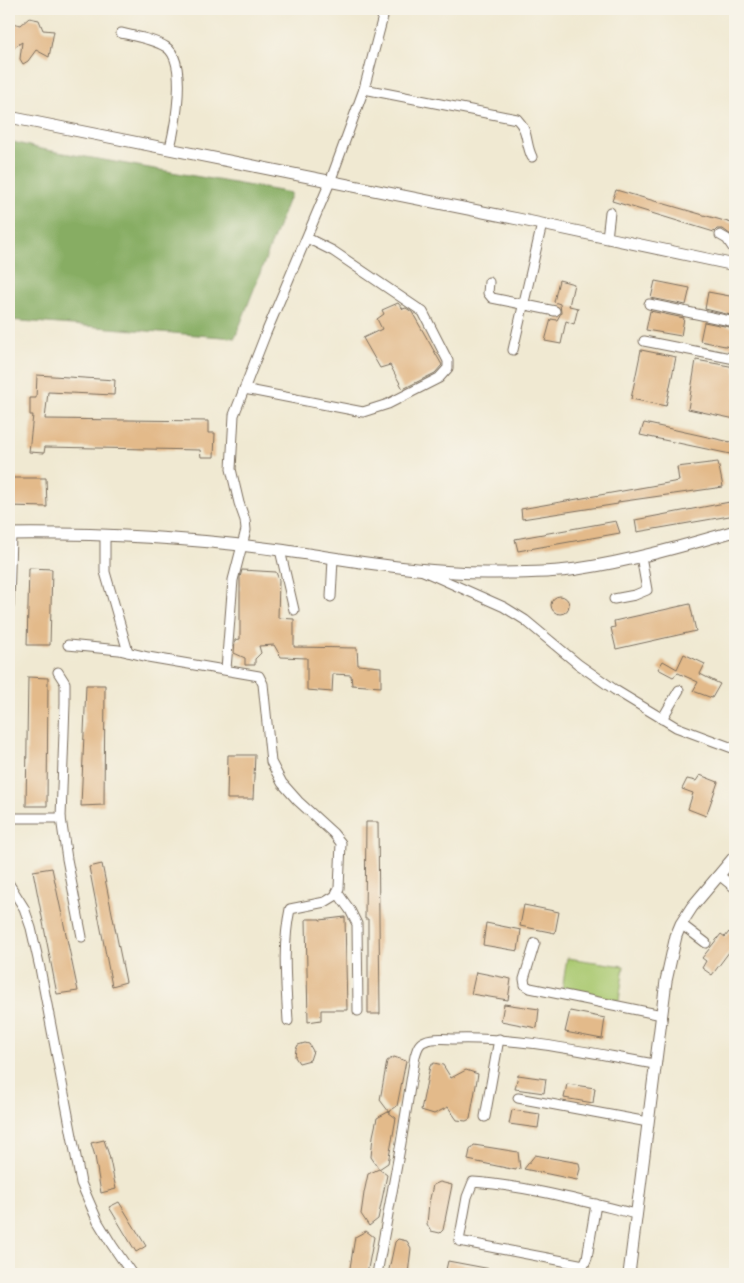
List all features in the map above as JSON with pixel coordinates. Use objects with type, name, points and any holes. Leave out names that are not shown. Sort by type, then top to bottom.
[{"type":"street","points":[[226,669],[233,580],[246,530],[231,470],[234,415],[266,333],[330,182],[364,89],[385,9]]},
{"type":"street","points":[[121,33],[167,48],[174,57],[178,69],[177,97],[170,148]]},
{"type":"street","points":[[364,89],[517,119],[524,125],[528,148],[532,157]]},
{"type":"street","points":[[9,117],[170,148],[735,265]]},
{"type":"street","points":[[607,238],[610,212]]},
{"type":"street","points":[[513,350],[542,224]]},
{"type":"street","points":[[720,235],[727,239],[735,252]]},
{"type":"street","points":[[244,389],[364,412],[388,404],[439,378],[448,368],[448,361],[424,312],[333,251],[307,238]]},
{"type":"street","points":[[489,282],[488,293],[492,298],[555,311]]},
{"type":"street","points":[[649,304],[735,322]]},
{"type":"street","points":[[644,341],[735,359]]},
{"type":"street","points":[[9,606],[10,534],[56,533],[142,536],[280,550],[422,571],[494,573],[576,569],[642,556],[735,531]]},
{"type":"street","points":[[105,535],[105,572],[128,652]]},
{"type":"street","points":[[280,550],[294,610]]},
{"type":"street","points":[[614,599],[635,595],[647,590],[642,556]]},
{"type":"street","points":[[331,598],[333,559]]},
{"type":"street","points":[[422,571],[504,607],[525,620],[578,664],[614,690],[676,727],[735,749]]},
{"type":"street","points":[[68,645],[128,652],[260,676],[263,684],[271,762],[275,772],[298,801],[333,833],[341,844],[339,888],[335,896],[326,902],[290,909],[287,924],[285,981],[288,1021]]},
{"type":"street","points":[[58,672],[64,683],[65,703],[61,818],[82,937]]},
{"type":"street","points":[[662,719],[679,690]]},
{"type":"street","points":[[9,815],[11,818],[61,818]]},
{"type":"street","points":[[629,1274],[666,981],[676,936],[692,907],[735,856]]},
{"type":"street","points":[[719,875],[735,888]]},
{"type":"street","points":[[9,884],[24,908],[31,928],[80,1183],[98,1222],[132,1274]]},
{"type":"street","points":[[337,892],[357,924],[358,1011]]},
{"type":"street","points":[[681,924],[706,943]]},
{"type":"street","points":[[534,943],[524,979],[525,985],[530,988],[662,1015]]},
{"type":"street","points":[[377,1274],[418,1047],[423,1041],[499,1039],[656,1064]]},
{"type":"street","points":[[485,1117],[499,1039]]},
{"type":"street","points":[[518,1098],[648,1122]]},
{"type":"street","points":[[596,1204],[587,1258],[584,1265],[459,1241],[467,1197],[473,1182],[546,1192],[596,1204],[636,1214]]},
{"type":"green space","points":[[9,141],[41,149],[291,193],[235,338],[9,320]]},
{"type":"green space","points":[[567,958],[624,966],[619,1001],[562,990]]},
{"type":"building","points":[[29,18],[39,20],[43,30],[54,31],[49,57],[36,50],[28,61],[23,64],[20,59],[22,42],[9,51],[9,33],[12,23],[21,25]]},
{"type":"building","points":[[616,190],[735,224],[735,238],[723,229],[717,229],[714,232],[612,201]]},
{"type":"building","points":[[559,280],[574,284],[569,306],[578,308],[574,324],[566,321],[561,344],[545,341],[551,319],[557,320],[561,313],[560,304],[554,302]]},
{"type":"building","points":[[655,281],[690,288],[686,305],[651,298]]},
{"type":"building","points":[[708,292],[735,297],[735,316],[705,309]]},
{"type":"building","points":[[398,303],[403,309],[406,308],[412,312],[442,365],[435,373],[403,389],[390,365],[380,368],[363,338],[382,329],[377,319],[384,314],[382,310]]},
{"type":"building","points":[[650,311],[684,318],[681,336],[646,330]]},
{"type":"building","points":[[704,322],[735,328],[735,348],[700,341]]},
{"type":"building","points":[[641,350],[676,357],[666,406],[631,399]]},
{"type":"building","points":[[696,360],[735,367],[735,419],[688,409]]},
{"type":"building","points":[[37,375],[115,380],[114,395],[48,392],[45,419],[208,421],[208,433],[215,433],[214,457],[201,457],[200,450],[45,447],[44,453],[29,452],[33,415],[30,415],[30,398],[36,398]]},
{"type":"building","points":[[644,423],[735,443],[735,455],[640,435]]},
{"type":"building","points":[[718,462],[723,487],[618,502],[618,504],[522,519],[521,509],[679,481],[677,467]]},
{"type":"building","points":[[9,478],[46,478],[47,507],[9,506]]},
{"type":"building","points":[[735,501],[735,515],[637,532],[635,520]]},
{"type":"building","points":[[616,521],[620,533],[518,551],[515,539]]},
{"type":"building","points":[[29,568],[52,569],[50,645],[27,645]]},
{"type":"building","points":[[242,570],[276,572],[279,580],[278,618],[294,619],[294,647],[357,648],[358,665],[381,667],[381,687],[352,685],[351,675],[333,674],[332,692],[307,690],[307,658],[281,657],[274,645],[259,646],[261,653],[255,659],[255,665],[245,665],[245,658],[234,653],[235,640],[240,639],[240,577]]},
{"type":"building","points":[[556,596],[564,596],[569,601],[567,612],[556,614],[551,609],[551,601]]},
{"type":"building","points":[[690,604],[696,631],[616,649],[611,628],[615,627],[614,621]]},
{"type":"building","points":[[684,654],[705,664],[700,674],[720,684],[712,698],[693,691],[698,682],[678,673],[673,677],[658,669],[663,661],[677,669]]},
{"type":"building","points":[[28,677],[48,678],[47,806],[26,806]]},
{"type":"building","points":[[86,685],[105,685],[104,805],[81,806]]},
{"type":"building","points":[[228,755],[255,755],[253,799],[227,799]]},
{"type":"building","points":[[700,775],[718,782],[706,816],[688,809],[693,793],[682,789],[687,779],[696,781]]},
{"type":"building","points":[[366,822],[378,822],[380,1014],[368,1014],[368,919],[365,919]]},
{"type":"building","points":[[102,864],[126,982],[112,986],[89,867]]},
{"type":"building","points":[[52,868],[78,991],[57,994],[33,871]]},
{"type":"building","points":[[524,905],[559,912],[555,933],[520,926]]},
{"type":"building","points":[[345,917],[347,1010],[321,1010],[321,1020],[308,1022],[306,919],[320,920]]},
{"type":"building","points":[[486,923],[521,930],[518,951],[483,945]]},
{"type":"building","points":[[729,932],[735,936],[735,944],[712,975],[702,968],[706,961],[702,958],[721,934],[725,937]]},
{"type":"building","points":[[476,972],[511,979],[508,1000],[471,994]]},
{"type":"building","points":[[504,1004],[539,1009],[537,1028],[501,1021]]},
{"type":"building","points":[[570,1011],[605,1018],[602,1039],[565,1032]]},
{"type":"building","points":[[309,1044],[313,1051],[310,1060],[299,1063],[295,1057],[296,1049],[298,1045]]},
{"type":"building","points":[[394,1057],[406,1061],[397,1106],[389,1112],[380,1100],[387,1061]]},
{"type":"building","points":[[434,1063],[443,1065],[451,1078],[466,1070],[478,1074],[470,1119],[466,1121],[457,1120],[448,1107],[434,1114],[421,1110],[430,1066]]},
{"type":"building","points":[[518,1075],[546,1079],[544,1093],[515,1089]]},
{"type":"building","points":[[567,1084],[595,1088],[593,1103],[564,1098]]},
{"type":"building","points":[[512,1110],[540,1114],[538,1128],[509,1124]]},
{"type":"building","points":[[388,1112],[396,1118],[388,1163],[379,1169],[371,1157],[373,1136],[377,1118]]},
{"type":"building","points":[[104,1140],[116,1189],[101,1193],[91,1143]]},
{"type":"building","points":[[474,1145],[518,1152],[520,1169],[516,1168],[516,1170],[468,1160],[470,1150]]},
{"type":"building","points":[[535,1155],[579,1163],[580,1169],[577,1180],[524,1169]]},
{"type":"building","points":[[379,1169],[387,1175],[378,1219],[369,1226],[361,1214],[364,1193],[368,1174]]},
{"type":"building","points":[[440,1182],[452,1185],[443,1230],[440,1233],[431,1231],[427,1224],[433,1185]]},
{"type":"building","points":[[119,1202],[146,1246],[136,1252],[109,1207]]},
{"type":"building","points":[[366,1231],[374,1237],[367,1274],[349,1274],[355,1237]]},
{"type":"building","points":[[398,1239],[407,1241],[411,1248],[408,1274],[388,1274],[395,1242]]},
{"type":"building","points":[[448,1261],[496,1270],[496,1274],[445,1274]]}]
